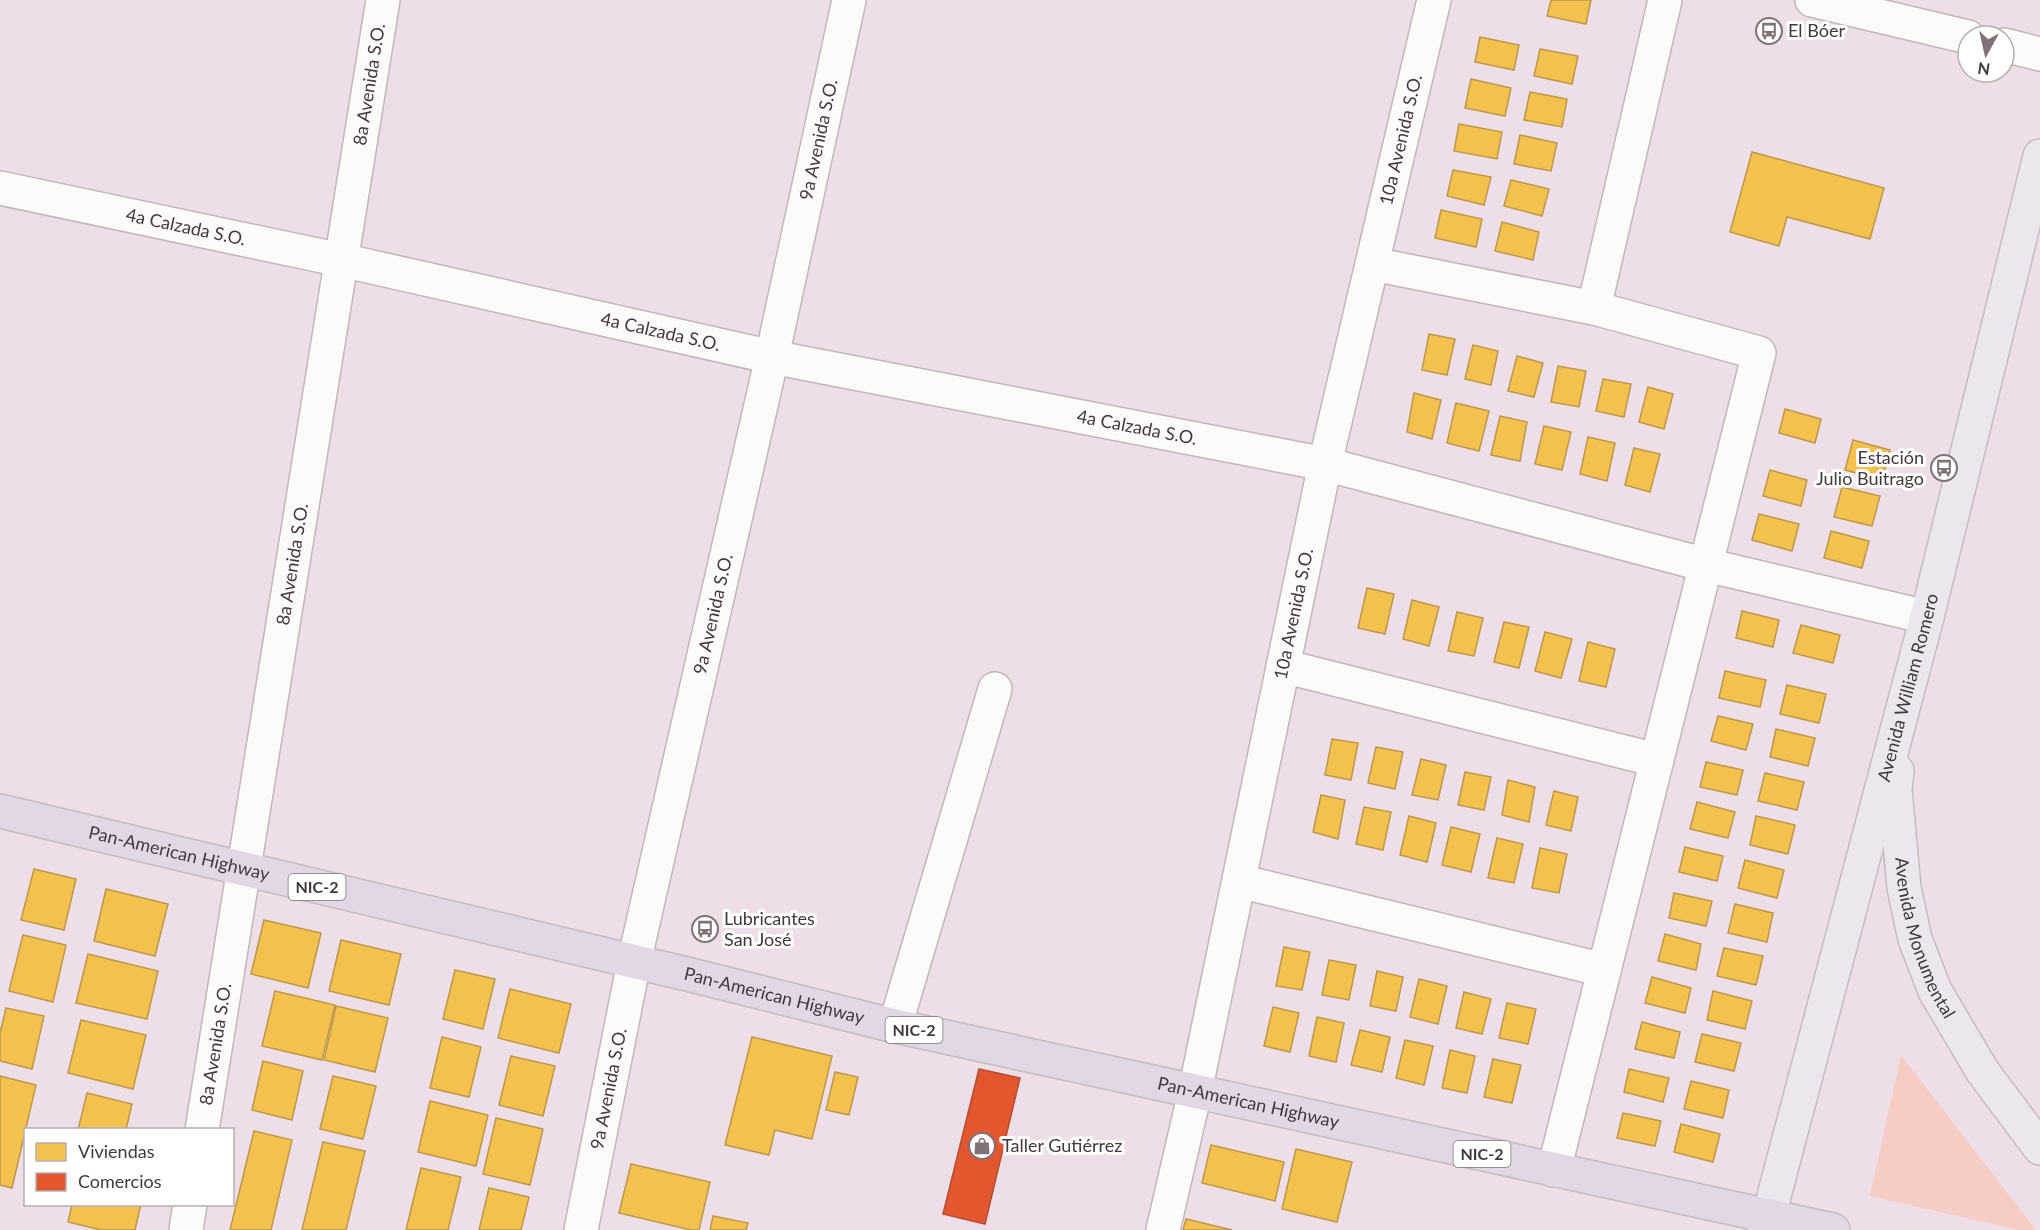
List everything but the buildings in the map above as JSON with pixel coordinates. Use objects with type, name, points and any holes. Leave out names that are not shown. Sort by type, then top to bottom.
[{"type":"highway","name":"Pan-American Highway","points":[[0,811],[895,1026],[1554,1170],[1767,1223],[1833,1230]]},
{"type":"main road","name":"Avenida William Romero","points":[[1767,1223],[1927,617],[2040,156]]},
{"type":"main road","name":"Avenida Monumental","points":[[1905,697],[1895,790],[1904,888],[1915,939],[1935,991],[1959,1032],[1983,1072],[2040,1148]]},
{"type":"street","name":"8a Avenida S.O.","points":[[202,1128],[382,0]]},
{"type":"street","name":"9a Avenida S.O.","points":[[581,1230],[634,962],[772,357],[849,0]]},
{"type":"street","name":"10a Avenida S.O.","points":[[1163,1230],[1195,1092],[1325,464],[1434,0]]},
{"type":"street","points":[[1594,308],[1665,0]]},
{"type":"street","points":[[1812,0],[1956,34]]},
{"type":"street","points":[[2016,48],[2040,54]]},
{"type":"street","name":"4a Calzada S.O.","points":[[0,188],[341,260],[772,357],[1325,464],[1706,565],[1927,617]]},
{"type":"street","points":[[1373,264],[1594,308],[1759,353],[1554,1170]]},
{"type":"street","points":[[1283,666],[1656,760]]},
{"type":"street","points":[[895,1026],[995,689]]},
{"type":"street","points":[[1239,881],[1604,970]]},
{"type":"street","points":[[186,1230],[190,1206]]},
{"type":"shaded area","points":[[1901,1055],[2036,1230],[2019,1230],[1870,1196]]},
{"type":"place","name":"El Bóer","points":[[1769,31]]},
{"type":"place","name":"Estación Julio Buitrago","points":[[1944,468]]},
{"type":"place","name":"Lubricantes San José","points":[[705,929]]},
{"type":"place","name":"Taller Gutiérrez","points":[[982,1146]]}]
